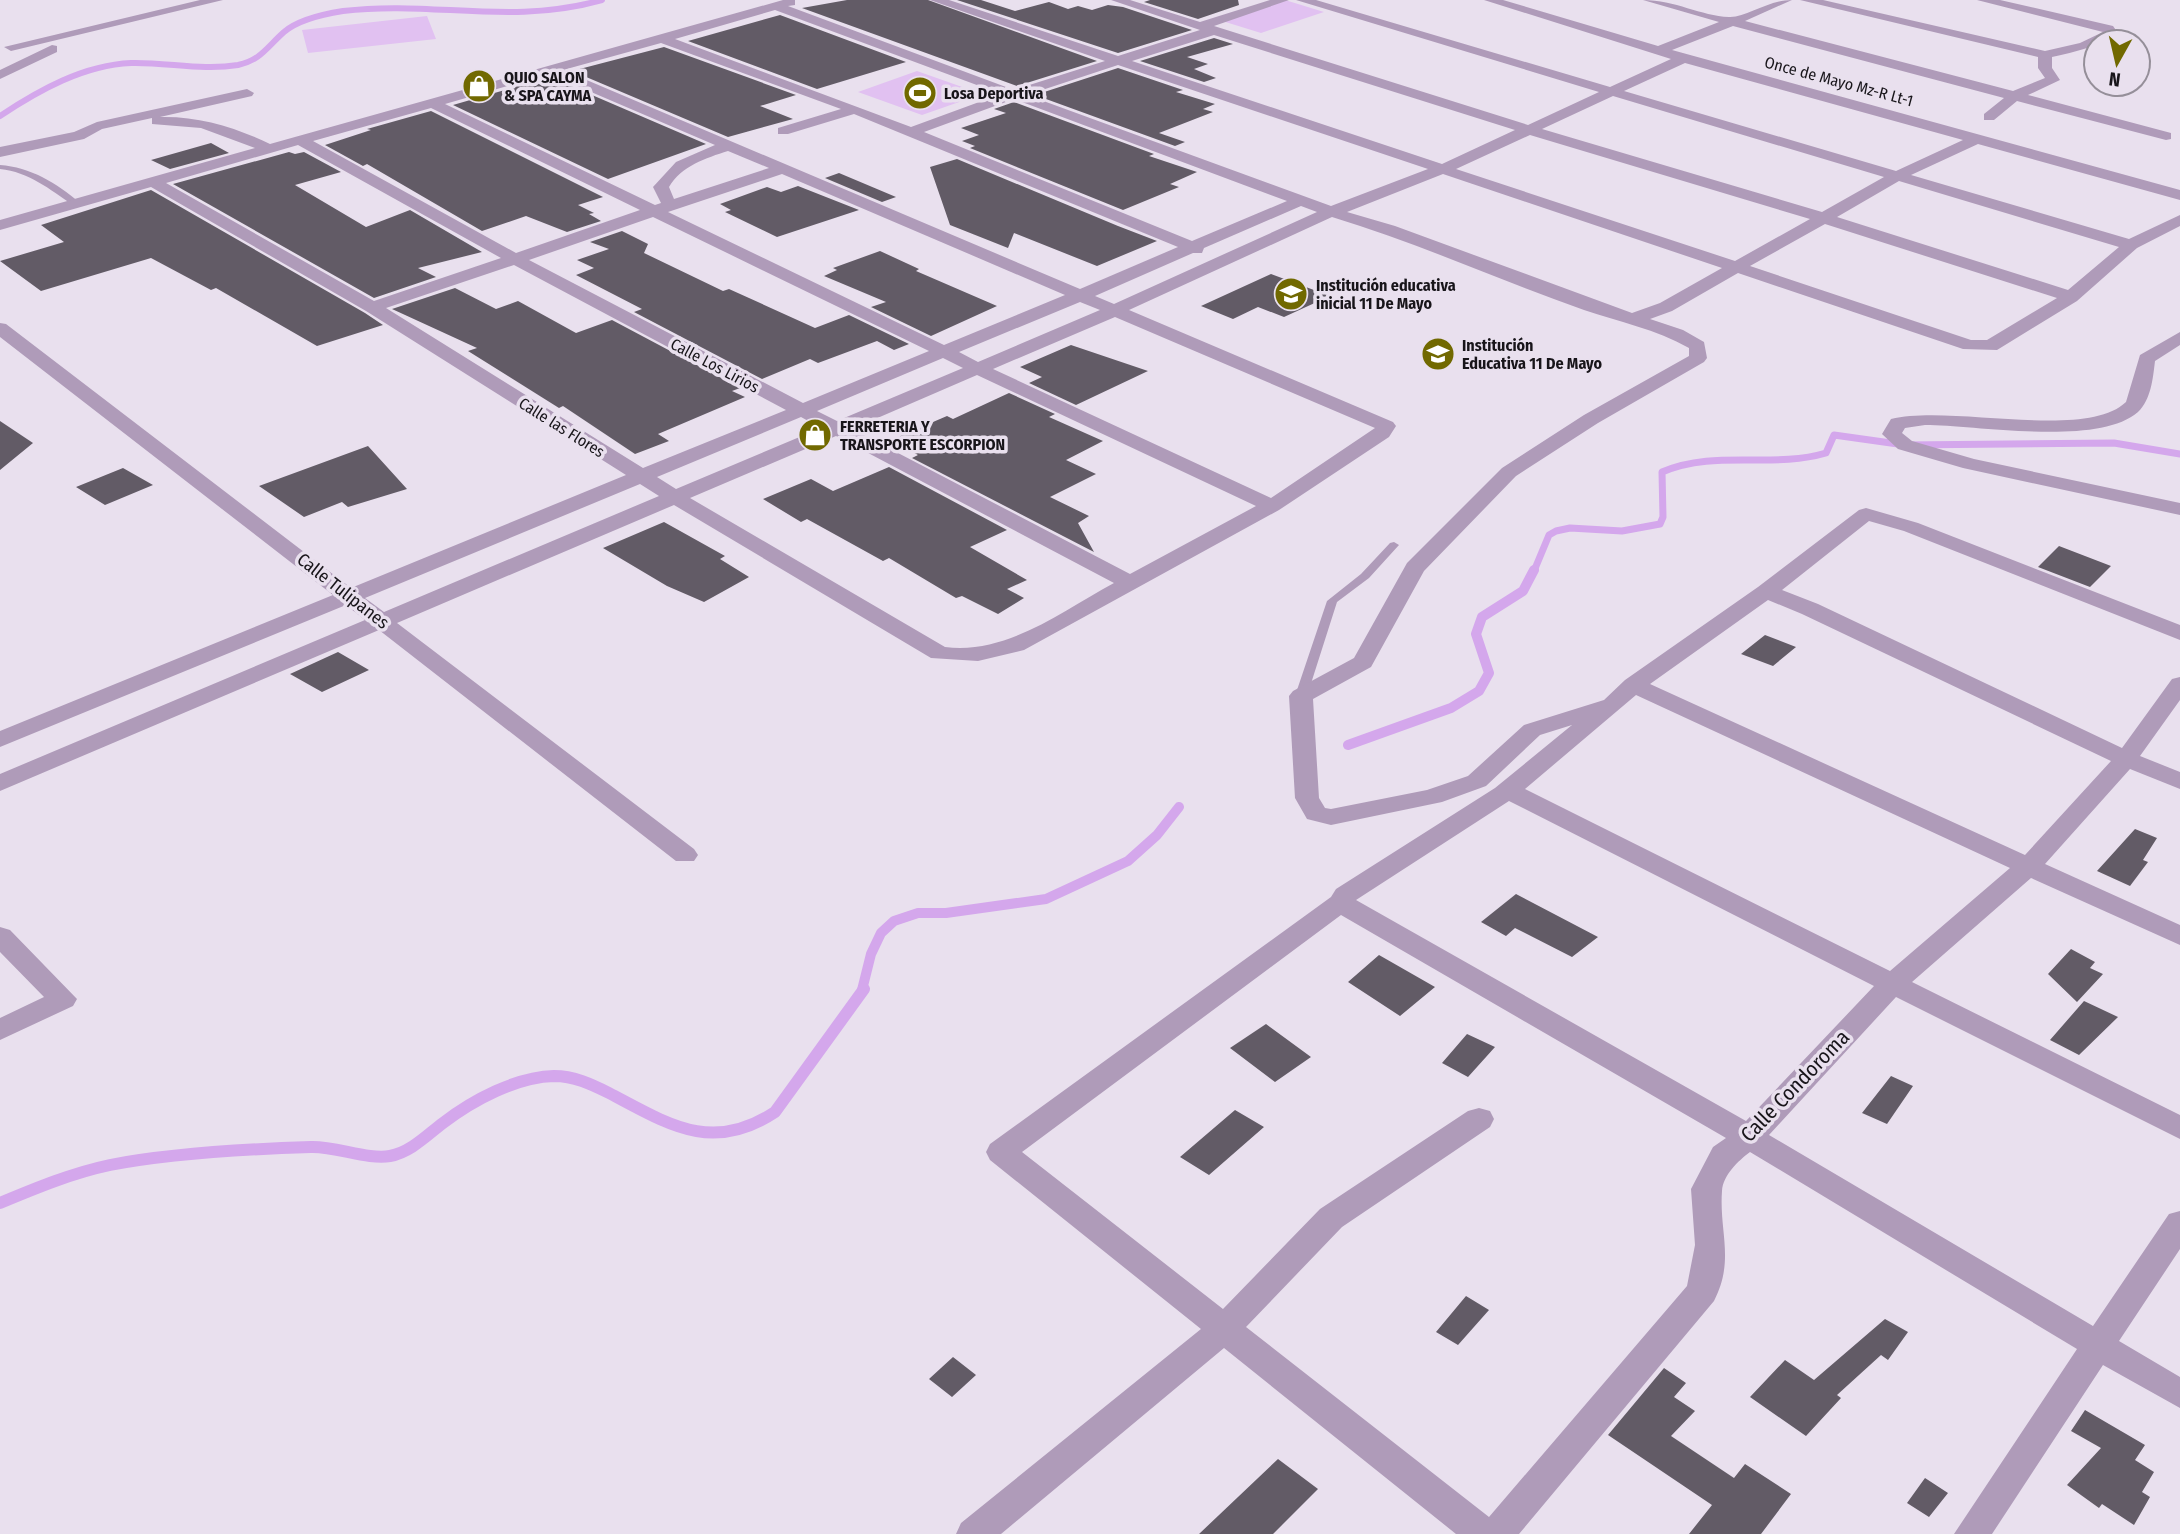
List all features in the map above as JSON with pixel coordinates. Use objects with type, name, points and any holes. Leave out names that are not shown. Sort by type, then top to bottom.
[{"type":"street","points":[[5,44],[217,0]]},
{"type":"street","points":[[0,225],[152,181],[303,142],[797,0]]},
{"type":"street","points":[[936,0],[1969,345],[1992,346],[2071,297],[2131,245],[2180,220]]},
{"type":"street","points":[[1117,0],[2071,297]]},
{"type":"street","points":[[908,133],[1283,0]]},
{"type":"street","points":[[1302,0],[1901,174],[2131,245]]},
{"type":"street","name":"Once de Mayo Mz-R Lt-1","points":[[1490,0],[1659,51],[2180,195]]},
{"type":"street","points":[[1649,0],[2166,135]]},
{"type":"street","points":[[1659,51],[1786,0]]},
{"type":"street","points":[[1806,0],[2045,55],[2084,46],[2111,33],[2108,29],[1983,0]]},
{"type":"street","points":[[775,6],[1300,201],[1389,229],[1698,346],[1698,358],[1601,413],[1509,472],[1415,568],[1363,662],[1301,696],[1307,799],[1316,813],[1331,817],[1433,797],[1478,781],[1532,730],[1612,705]]},
{"type":"street","points":[[0,75],[30,58],[121,22]]},
{"type":"street","points":[[661,38],[855,109],[1223,260]]},
{"type":"street","points":[[5,44],[30,58]]},
{"type":"street","points":[[1989,117],[2017,95],[2053,80],[2045,68],[2045,55]]},
{"type":"street","points":[[0,783],[1114,311],[1331,212],[1441,170],[1684,58]]},
{"type":"street","points":[[551,70],[786,168],[1114,311],[1385,423],[1382,432],[1272,506],[1130,583]]},
{"type":"street","points":[[79,136],[97,126],[247,93]]},
{"type":"street","points":[[432,103],[943,352],[1272,506]]},
{"type":"street","points":[[783,131],[855,109]]},
{"type":"street","points":[[0,152],[140,123],[193,122],[218,128],[270,150]]},
{"type":"street","points":[[1633,320],[1667,307],[1901,174],[1978,138]]},
{"type":"street","name":"Calle Los Lirios","points":[[303,142],[517,260],[1130,583]]},
{"type":"street","points":[[669,205],[661,187],[666,176],[701,155],[731,145]]},
{"type":"street","points":[[372,307],[517,260],[650,210],[786,168]]},
{"type":"street","name":"Calle las Flores","points":[[152,181],[372,307],[674,497],[939,653],[977,656],[1016,645],[1130,583]]},
{"type":"street","points":[[0,740],[1079,296],[1300,201]]},
{"type":"street","name":"Calle Tulipanes","points":[[0,328],[685,855]]},
{"type":"street","points":[[2180,337],[2146,359],[2141,388],[2131,408],[2103,422],[2061,426],[1931,417],[1898,423],[1892,434],[1905,445],[1970,464],[2180,509]]},
{"type":"street","points":[[1483,1534],[1001,1152],[1340,903],[1345,895],[1508,790],[1633,685],[1766,592],[1866,514],[1911,527],[2180,632]]},
{"type":"street","points":[[1766,592],[1810,609],[2126,759],[2180,781]]},
{"type":"street","name":"Calle Condoroma","points":[[1497,1534],[1702,1292],[1711,1245],[1706,1189],[1724,1155],[1749,1137],[1892,984],[2029,866],[2126,759],[2180,684]]},
{"type":"street","points":[[1633,685],[2180,936]]},
{"type":"street","points":[[1508,790],[2180,1128]]},
{"type":"street","points":[[1340,903],[1749,1137],[2100,1343],[2180,1394]]},
{"type":"street","points":[[0,936],[63,999],[0,1030]]},
{"type":"street","points":[[974,1534],[1224,1329],[1331,1218],[1479,1119]]},
{"type":"street","points":[[1972,1534],[2180,1223]]},
{"type":"lane","points":[[0,167],[18,167],[45,180],[76,203]]},
{"type":"lane","points":[[1301,696],[1332,601],[1365,576],[1394,545]]},
{"type":"shaded area","points":[[1285,0],[1324,12],[1261,33],[1219,20]]},
{"type":"shaded area","points":[[427,16],[436,39],[308,53],[302,30]]},
{"type":"shaded area","name":"Losa Deportiva","points":[[917,71],[982,94],[922,115],[858,92]]},
{"type":"building","points":[[847,0],[928,0],[1097,61],[1017,86],[802,8]]},
{"type":"building","points":[[957,0],[981,0],[1015,11],[1049,2],[1068,9],[1078,6],[1092,10],[1108,5],[1123,7],[1192,30],[1118,53]]},
{"type":"building","points":[[1238,0],[1239,5],[1198,19],[1144,2]]},
{"type":"building","points":[[780,15],[906,62],[817,89],[688,41]]},
{"type":"building","points":[[1214,38],[1233,44],[1187,57],[1208,64],[1194,69],[1216,78],[1204,82],[1140,61]]},
{"type":"building","points":[[664,47],[796,95],[760,106],[793,119],[728,137],[572,71]]},
{"type":"building","points":[[1118,68],[1183,90],[1176,92],[1215,104],[1203,109],[1213,112],[1159,133],[1185,142],[1175,146],[1035,95]]},
{"type":"building","points":[[550,77],[706,144],[608,179],[453,105]]},
{"type":"building","points":[[1014,102],[1154,154],[1149,156],[1197,172],[1170,184],[1179,187],[1123,210],[970,148],[975,146],[962,141],[979,135],[961,128],[1006,113],[994,109]]},
{"type":"building","points":[[431,111],[603,197],[578,205],[594,213],[589,214],[601,221],[567,232],[526,216],[482,231],[367,164],[363,166],[325,145],[371,130],[367,129]]},
{"type":"building","points":[[211,143],[229,153],[170,169],[151,160]]},
{"type":"building","points":[[289,152],[304,152],[341,172],[295,185],[366,227],[410,210],[482,252],[418,268],[436,277],[374,298],[173,184]]},
{"type":"building","points":[[957,159],[1157,241],[1097,266],[1014,233],[1008,248],[950,225],[930,167]]},
{"type":"building","points":[[839,173],[896,197],[882,202],[825,178]]},
{"type":"building","points":[[798,186],[859,210],[777,237],[725,212],[731,210],[720,204],[767,187],[781,192]]},
{"type":"building","points":[[151,190],[383,325],[317,346],[216,288],[211,290],[151,258],[41,291],[0,261],[64,242],[41,225]]},
{"type":"building","points":[[622,231],[648,244],[644,253],[723,291],[729,289],[815,328],[849,315],[909,344],[894,350],[877,341],[818,363],[810,359],[762,379],[634,312],[642,309],[576,275],[594,268],[577,260],[609,249],[590,242]]},
{"type":"building","points":[[880,251],[919,269],[916,271],[997,306],[931,336],[871,307],[886,302],[824,276],[837,270],[833,268]]},
{"type":"building","points":[[1271,274],[1330,296],[1284,317],[1258,307],[1233,319],[1201,306]]},
{"type":"building","points":[[455,288],[496,309],[518,301],[576,333],[612,320],[740,388],[732,391],[745,397],[658,434],[669,441],[635,454],[563,406],[559,408],[468,351],[477,348],[392,309]]},
{"type":"building","points":[[1071,345],[1148,371],[1076,405],[1029,383],[1042,377],[1020,367]]},
{"type":"building","points":[[1009,393],[1055,414],[1049,417],[1103,441],[1066,460],[1096,474],[1050,497],[1089,516],[1078,523],[1094,552],[912,458],[918,455],[891,440],[947,416],[953,419]]},
{"type":"building","points":[[0,421],[33,443],[0,470]]},
{"type":"building","points":[[368,446],[407,489],[348,507],[342,502],[304,517],[259,486]]},
{"type":"building","points":[[889,467],[1007,530],[970,547],[1027,580],[1007,589],[1024,598],[998,614],[962,596],[956,598],[889,558],[883,561],[807,519],[801,522],[763,499],[811,479],[833,491]]},
{"type":"building","points":[[123,468],[153,485],[105,505],[76,487]]},
{"type":"building","points":[[664,522],[725,556],[720,559],[749,577],[704,602],[667,586],[603,548]]},
{"type":"building","points":[[2059,546],[2111,566],[2090,587],[2038,567]]},
{"type":"building","points":[[1765,635],[1796,647],[1773,666],[1741,654]]},
{"type":"building","points":[[338,652],[369,670],[322,692],[290,674]]},
{"type":"building","points":[[2135,829],[2157,838],[2143,860],[2148,862],[2130,886],[2097,871]]},
{"type":"building","points":[[1516,894],[1598,937],[1572,957],[1515,928],[1506,936],[1481,922]]},
{"type":"building","points":[[2071,949],[2095,962],[2090,968],[2103,974],[2077,1002],[2048,974]]},
{"type":"building","points":[[1379,955],[1435,987],[1400,1016],[1348,982]]},
{"type":"building","points":[[2084,1001],[2118,1017],[2079,1055],[2050,1040]]},
{"type":"building","points":[[1266,1024],[1311,1057],[1275,1082],[1230,1048]]},
{"type":"building","points":[[1467,1034],[1495,1047],[1468,1077],[1442,1063]]},
{"type":"building","points":[[1891,1076],[1913,1086],[1887,1124],[1862,1113]]},
{"type":"building","points":[[1235,1110],[1264,1127],[1209,1175],[1180,1157]]},
{"type":"building","points":[[1466,1296],[1489,1310],[1458,1345],[1436,1332]]},
{"type":"building","points":[[1885,1319],[1908,1332],[1888,1360],[1881,1355],[1837,1395],[1841,1398],[1806,1436],[1750,1397],[1785,1360],[1814,1380]]},
{"type":"building","points":[[953,1357],[976,1375],[952,1397],[929,1379]]},
{"type":"building","points":[[1664,1368],[1686,1383],[1674,1397],[1695,1411],[1671,1436],[1734,1478],[1745,1464],[1791,1494],[1761,1534],[1689,1534],[1712,1505],[1608,1435]]},
{"type":"building","points":[[2085,1410],[2145,1445],[2135,1460],[2154,1472],[2142,1492],[2150,1497],[2134,1525],[2102,1504],[2099,1508],[2067,1485],[2101,1448],[2071,1431]]},
{"type":"building","points":[[1278,1459],[1318,1489],[1273,1534],[1199,1534]]},
{"type":"building","points":[[1925,1478],[1948,1493],[1929,1517],[1907,1503]]},
{"type":"waterway","points":[[0,116],[46,88],[96,68],[131,63],[211,67],[246,63],[258,56],[290,27],[304,20],[343,11],[376,8],[535,11],[602,0]]},
{"type":"waterway","points":[[1534,571],[1549,535],[1556,531],[1570,528],[1622,531],[1660,524],[1663,517],[1662,472],[1702,462],[1785,459],[1826,453],[1834,435],[1905,445],[2114,443],[2180,454]]},
{"type":"waterway","points":[[1348,745],[1451,708],[1479,691],[1489,673],[1476,634],[1482,617],[1523,591],[1534,570]]},
{"type":"waterway","points":[[862,990],[871,954],[881,933],[894,921],[918,913],[946,913],[1046,899],[1128,861],[1157,835],[1179,807]]},
{"type":"waterway","points":[[0,1203],[82,1172],[159,1157],[311,1147],[390,1156],[412,1147],[481,1098],[510,1085],[540,1077],[561,1076],[582,1081],[651,1115],[690,1130],[710,1133],[731,1131],[752,1125],[775,1112],[864,989]]},
{"type":"place","name":"QUIO SALON & SPA CAYMA","points":[[479,86]]},
{"type":"place","name":"Losa Deportiva","points":[[920,93]]},
{"type":"place","name":"Institución educativa inicial 11 De Mayo","points":[[1291,294]]},
{"type":"place","name":"Institución Educativa 11 De Mayo","points":[[1438,354]]},
{"type":"place","name":"FERRETERIA Y TRANSPORTE ESCORPION","points":[[815,435]]}]
